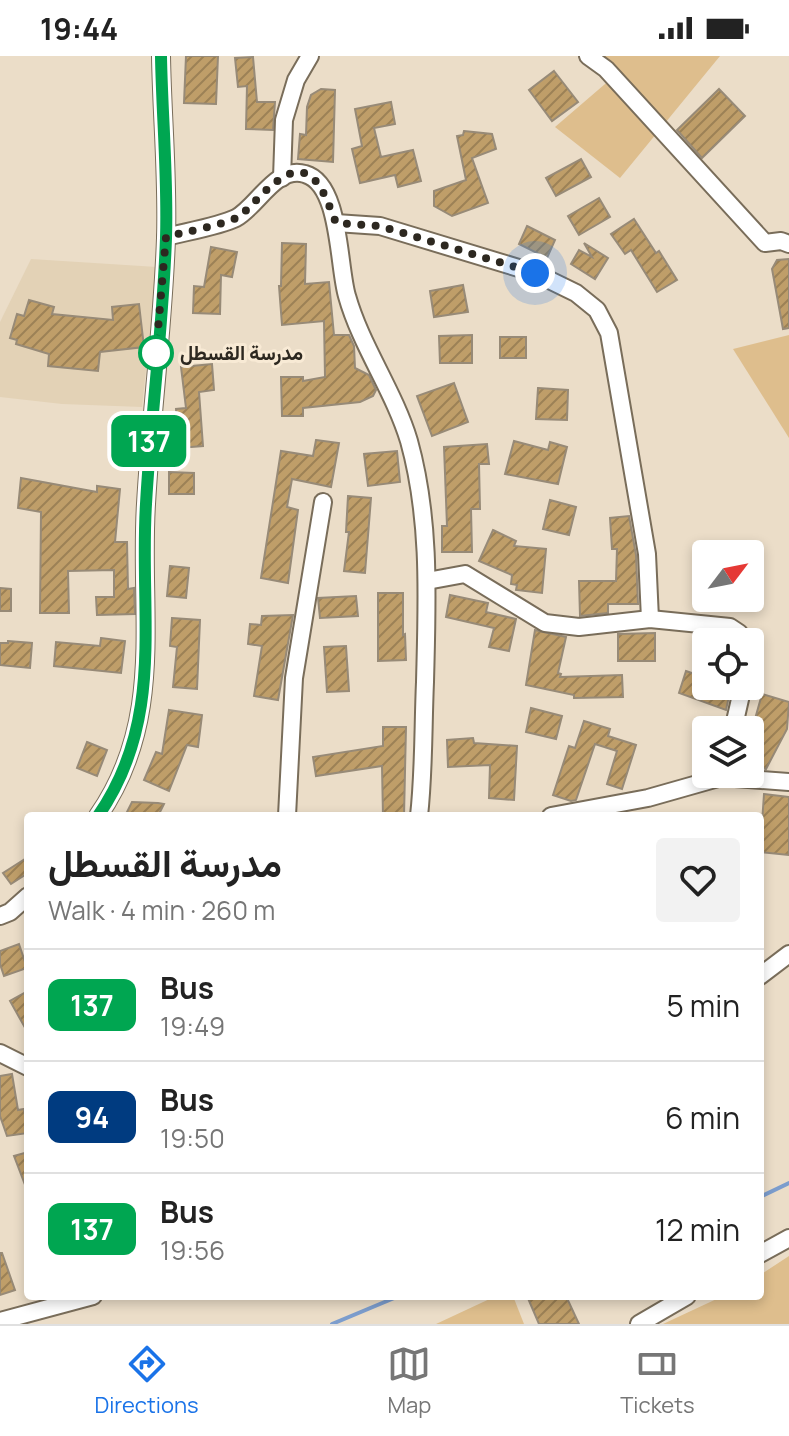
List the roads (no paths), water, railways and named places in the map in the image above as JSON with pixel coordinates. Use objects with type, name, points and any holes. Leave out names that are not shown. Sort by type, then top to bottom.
[{"type":"street","points":[[101,812],[131,753],[145,682],[148,624],[145,522],[166,237],[161,56]]},
{"type":"street","points":[[282,178],[284,120],[296,80],[310,56]]},
{"type":"street","points":[[588,56],[606,69],[765,243],[781,241],[789,244]]},
{"type":"street","points":[[166,237],[237,217],[282,178],[291,174],[304,173],[315,178],[323,188],[336,223],[346,296],[408,439],[423,504],[427,581],[419,812]]},
{"type":"street","points":[[336,223],[380,226],[535,273],[576,293],[597,310],[609,333],[647,554],[650,619]]},
{"type":"street","points":[[287,812],[294,678],[323,502]]},
{"type":"street","points":[[427,581],[465,574],[545,623],[579,627],[650,619],[732,628]]},
{"type":"street","points":[[764,780],[789,782]]},
{"type":"street","points":[[573,812],[648,798],[692,785]]},
{"type":"street","points":[[5,914],[24,899]]},
{"type":"street","points":[[764,973],[789,954]]},
{"type":"street","points":[[0,1053],[24,1065]]},
{"type":"street","points":[[764,1252],[789,1238]]},
{"type":"street","points":[[0,1321],[78,1300]]},
{"type":"street","points":[[639,1324],[680,1300]]},
{"type":"waterway","points":[[764,1195],[789,1183]]},
{"type":"waterway","points":[[332,1324],[389,1300]]},
{"type":"place","name":"مدرسة القسطل","points":[[156,353]]}]
